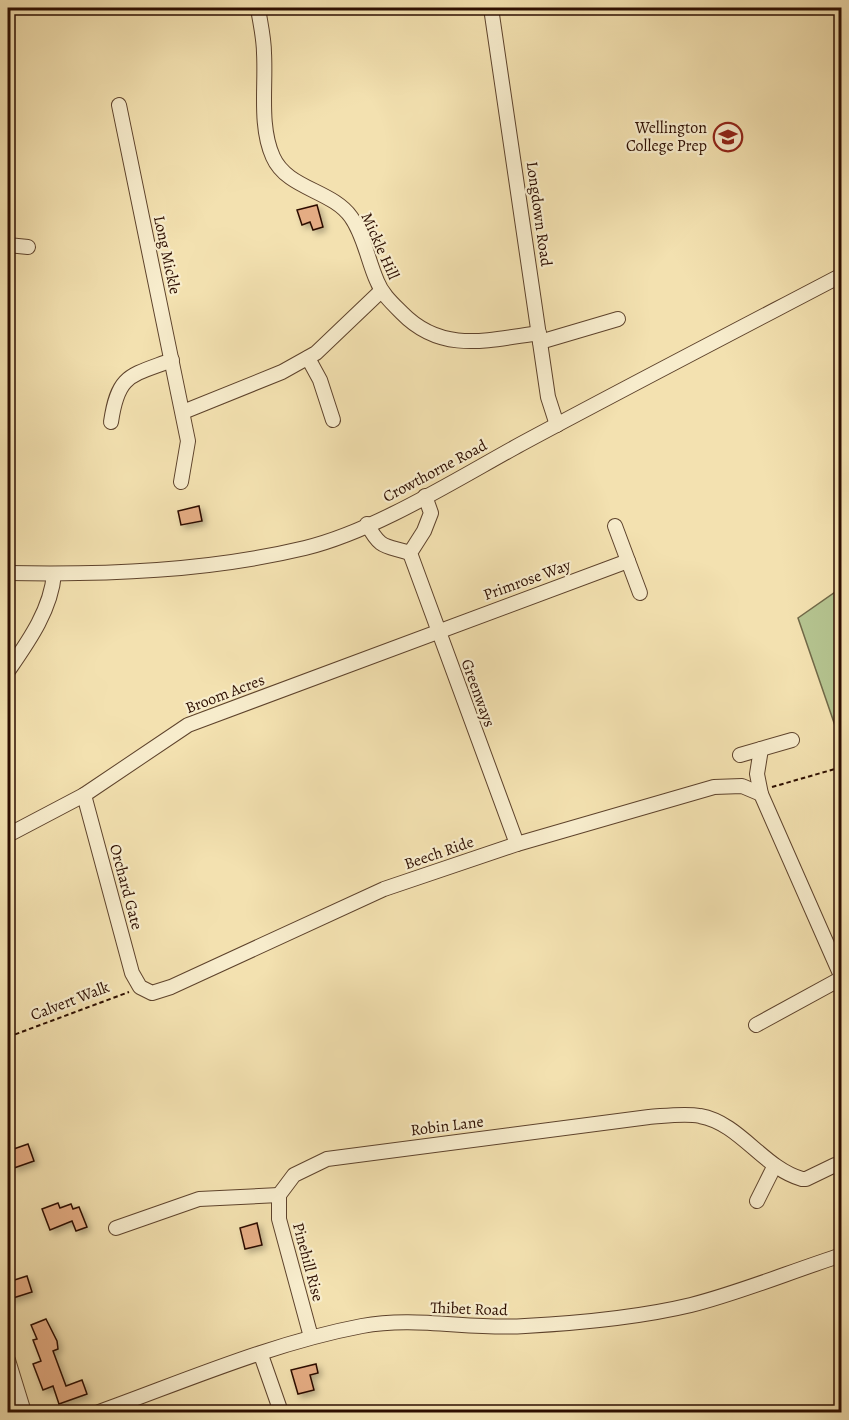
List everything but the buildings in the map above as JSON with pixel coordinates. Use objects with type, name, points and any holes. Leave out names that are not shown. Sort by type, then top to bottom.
[{"type":"street","name":"Mickle Hill","points":[[258,8],[264,50],[265,133],[273,159],[288,176],[334,201],[352,218],[381,291],[414,326],[446,340],[474,342],[540,337],[618,319]]},
{"type":"street","name":"Longdown Road","points":[[491,8],[548,397],[557,425]]},
{"type":"street","name":"Long Mickle","points":[[119,105],[188,441],[181,482]]},
{"type":"street","points":[[8,246],[28,247]]},
{"type":"street","name":"Crowthorne Road","points":[[8,573],[54,574],[164,568],[243,560],[307,547],[367,524],[424,496],[842,275]]},
{"type":"street","points":[[183,412],[282,372],[308,358],[381,291]]},
{"type":"street","points":[[308,358],[320,380],[333,420]]},
{"type":"street","points":[[111,422],[115,395],[128,377],[172,360]]},
{"type":"street","points":[[367,524],[376,541],[383,546],[410,553],[424,531],[431,513],[424,496]]},
{"type":"street","points":[[615,526],[640,593]]},
{"type":"street","name":"Greenways","points":[[410,553],[517,844]]},
{"type":"street","name":"Primrose Way","points":[[437,631],[627,561]]},
{"type":"street","points":[[8,671],[42,616],[52,593],[54,574]]},
{"type":"street","name":"Broom Acres","points":[[8,835],[84,795],[188,725],[437,631]]},
{"type":"street","points":[[740,755],[792,740]]},
{"type":"street","points":[[756,1025],[842,978],[761,794],[757,774],[760,749]]},
{"type":"street","points":[[742,786],[757,774]]},
{"type":"street","name":"Beech Ride","points":[[140,987],[152,993],[160,991],[384,889],[517,844],[714,787],[742,786],[761,794]]},
{"type":"street","name":"Orchard Gate","points":[[84,795],[132,973],[140,987]]},
{"type":"street","name":"Robin Lane","points":[[279,1195],[294,1175],[327,1159],[649,1117],[701,1116],[726,1127],[779,1169]]},
{"type":"street","points":[[757,1201],[779,1169],[806,1179],[834,1165]]},
{"type":"street","points":[[116,1228],[199,1199],[279,1195]]},
{"type":"street","name":"Pinehill Rise","points":[[279,1195],[279,1219],[311,1337]]},
{"type":"street","name":"Thibet Road","points":[[99,1413],[311,1337],[365,1326],[432,1323],[504,1328],[577,1323],[652,1314],[693,1304],[842,1255]]},
{"type":"street","points":[[261,1354],[280,1413]]},
{"type":"street","points":[[8,1360],[24,1413]]},
{"type":"path","points":[[8,181],[10,181],[8,223]]},
{"type":"path","points":[[761,794],[768,788],[842,767]]},
{"type":"path","name":"Calvert Walk","points":[[8,1037],[140,987]]},
{"type":"green space","points":[[841,588],[841,743],[798,618]]},
{"type":"place","name":"Wellington College Prep","points":[[728,137]]}]
